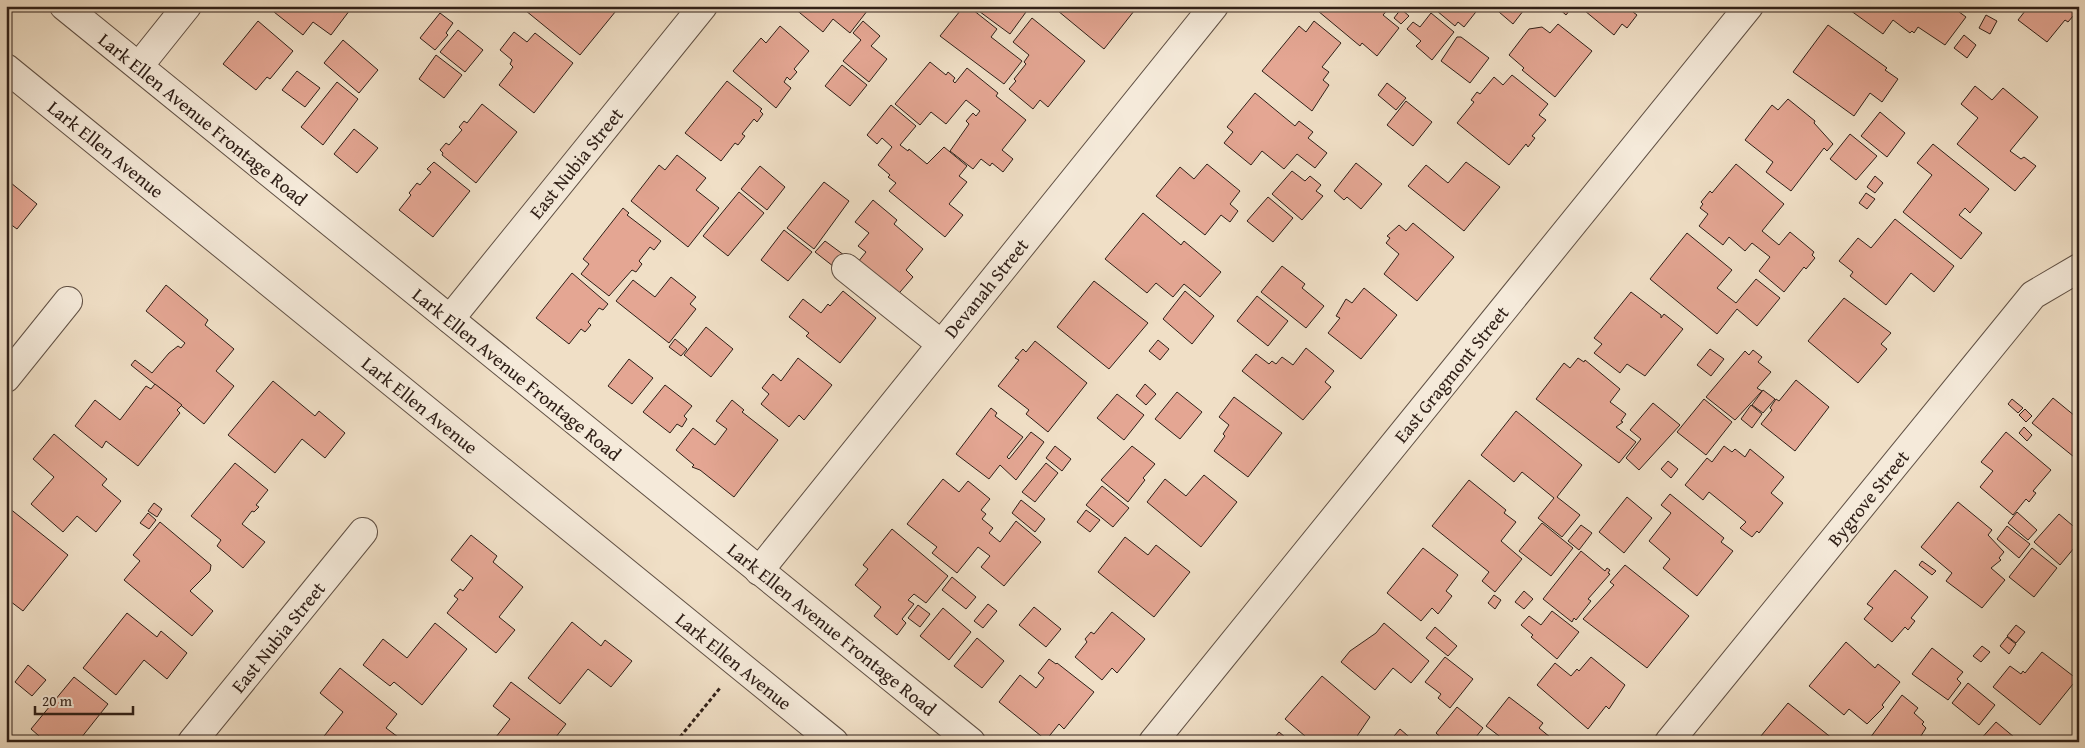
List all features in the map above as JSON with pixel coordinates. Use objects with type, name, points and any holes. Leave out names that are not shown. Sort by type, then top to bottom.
[{"type":"street","name":"Lark Ellen Avenue Frontage Road","points":[[64,6],[971,742]]},
{"type":"street","points":[[139,66],[187,6]]},
{"type":"street","name":"East Nubia Street","points":[[450,319],[703,6]]},
{"type":"street","name":"Devanah Street","points":[[759,571],[1214,6]]},
{"type":"street","name":"East Gragmont Street","points":[[1153,742],[1749,6]]},
{"type":"street","name":"Lark Ellen Avenue","points":[[6,68],[834,742]]},
{"type":"street","points":[[846,268],[941,344]]},
{"type":"street","name":"Bygrove Street","points":[[1669,742],[2033,294],[2079,268]]},
{"type":"street","points":[[6,378],[68,301]]},
{"type":"street","name":"East Nubia Street","points":[[192,742],[363,532]]},
{"type":"path","points":[[676,742],[739,664]]},
{"type":"building","points":[[278,6],[353,6],[331,35],[313,22],[303,35],[274,12]]},
{"type":"building","points":[[520,6],[620,6],[580,55]]},
{"type":"building","points":[[796,6],[871,6],[850,33],[833,19],[823,32],[794,8]]},
{"type":"building","points":[[964,6],[968,6],[997,29],[991,37],[1022,61],[1004,84],[940,36]]},
{"type":"building","points":[[972,6],[1018,6],[1026,12],[1010,34]]},
{"type":"building","points":[[1052,6],[1138,6],[1104,49]]},
{"type":"building","points":[[1312,6],[1388,6],[1389,8],[1383,15],[1399,28],[1377,56],[1362,43],[1360,46]]},
{"type":"building","points":[[1431,6],[1477,6],[1479,8],[1464,27],[1458,22],[1455,26]]},
{"type":"building","points":[[1492,6],[1527,6],[1513,24]]},
{"type":"building","points":[[1556,6],[1573,6],[1566,15]]},
{"type":"building","points":[[1579,6],[1637,6],[1633,12],[1637,15],[1627,28],[1622,24],[1614,35]]},
{"type":"building","points":[[1849,6],[1951,6],[1966,17],[1945,45],[1918,27],[1914,33],[1912,31],[1910,33],[1893,20],[1883,34],[1847,8]]},
{"type":"building","points":[[2029,6],[2079,6],[2079,9],[2068,22],[2065,20],[2047,42],[2018,20]]},
{"type":"building","points":[[1401,9],[1409,16],[1401,24],[1394,18]]},
{"type":"building","points":[[440,13],[453,23],[446,33],[448,35],[435,50],[420,38]]},
{"type":"building","points":[[1431,13],[1454,32],[1432,60],[1416,46],[1421,41],[1407,29],[1413,22],[1420,27]]},
{"type":"building","points":[[1986,15],[1997,21],[1990,34],[1979,28]]},
{"type":"building","points":[[1032,18],[1085,61],[1048,107],[1040,100],[1033,109],[1009,89],[1026,64],[1024,62],[1029,55],[1013,42]]},
{"type":"building","points":[[258,21],[293,51],[270,79],[267,77],[256,90],[223,64]]},
{"type":"building","points":[[863,21],[880,36],[871,46],[887,59],[869,82],[843,61],[861,40],[853,33]]},
{"type":"building","points":[[1314,21],[1341,43],[1322,67],[1329,72],[1323,80],[1329,85],[1312,111],[1262,71],[1299,26],[1306,32]]},
{"type":"building","points":[[1558,24],[1592,51],[1555,97],[1522,70],[1524,68],[1509,55],[1529,29],[1542,27],[1550,33]]},
{"type":"building","points":[[1828,25],[1887,68],[1885,70],[1898,79],[1882,102],[1870,93],[1854,116],[1793,72]]},
{"type":"building","points":[[780,26],[809,51],[794,69],[797,72],[790,80],[787,77],[784,82],[791,88],[776,108],[733,71],[761,38],[766,43]]},
{"type":"building","points":[[458,30],[483,50],[465,72],[440,52]]},
{"type":"building","points":[[514,32],[527,42],[535,33],[573,63],[534,113],[499,85],[513,67],[510,64],[512,60],[500,50]]},
{"type":"building","points":[[1964,35],[1976,45],[1967,58],[1954,48]]},
{"type":"building","points":[[1457,37],[1461,37],[1489,58],[1470,83],[1441,61]]},
{"type":"building","points":[[343,40],[378,70],[359,93],[324,63]]},
{"type":"building","points":[[436,55],[462,75],[444,98],[419,79]]},
{"type":"building","points":[[930,62],[946,75],[948,72],[955,78],[953,81],[955,83],[967,68],[998,93],[996,96],[1026,120],[1002,150],[1013,159],[1003,172],[992,163],[990,166],[981,159],[973,169],[950,151],[969,124],[966,121],[973,113],[976,116],[980,111],[966,100],[946,124],[931,112],[920,125],[895,104]]},
{"type":"building","points":[[842,65],[867,85],[850,106],[825,86]]},
{"type":"building","points":[[2075,70],[2079,70],[2079,109]]},
{"type":"building","points":[[297,71],[320,88],[305,107],[282,90]]},
{"type":"building","points":[[1512,75],[1548,104],[1539,115],[1546,120],[1532,136],[1535,138],[1528,147],[1526,144],[1509,165],[1457,123],[1474,102],[1471,100],[1477,92],[1480,94],[1494,77],[1503,85]]},
{"type":"building","points":[[727,81],[762,109],[760,111],[763,114],[757,122],[754,119],[742,134],[745,136],[738,145],[735,143],[721,161],[685,133]]},
{"type":"building","points":[[337,82],[358,99],[323,145],[301,127]]},
{"type":"building","points":[[1387,83],[1406,98],[1396,110],[1378,95]]},
{"type":"building","points":[[1975,86],[1992,100],[2003,88],[2038,117],[2010,151],[2021,159],[2024,157],[2036,166],[2015,191],[1957,144],[1978,118],[1961,104]]},
{"type":"building","points":[[1255,93],[1295,126],[1299,121],[1313,132],[1308,138],[1327,153],[1315,168],[1297,154],[1284,169],[1262,151],[1251,165],[1224,143],[1233,132],[1227,127]]},
{"type":"building","points":[[1788,99],[1815,121],[1814,123],[1833,144],[1827,151],[1824,148],[1791,191],[1766,172],[1773,162],[1745,140],[1772,105],[1778,110]]},
{"type":"building","points":[[1406,101],[1432,122],[1413,146],[1387,125]]},
{"type":"building","points":[[482,104],[517,132],[476,183],[442,155],[443,153],[440,150],[446,143],[449,145],[462,130],[459,127],[464,121],[467,123]]},
{"type":"building","points":[[891,105],[916,126],[900,145],[908,151],[909,149],[927,164],[944,147],[967,166],[959,176],[967,182],[949,204],[963,215],[945,237],[889,191],[896,183],[878,165],[892,147],[882,138],[877,144],[867,135]]},
{"type":"building","points":[[1880,112],[1905,133],[1887,157],[1861,136]]},
{"type":"building","points":[[354,129],[378,148],[357,173],[334,154]]},
{"type":"building","points":[[1850,134],[1877,156],[1856,180],[1830,159]]},
{"type":"building","points":[[1933,144],[1989,189],[1970,213],[1965,208],[1959,215],[1982,233],[1961,259],[1903,212],[1932,175],[1917,163]]},
{"type":"building","points":[[677,155],[706,178],[696,190],[719,208],[688,247],[631,201],[659,165],[665,170]]},
{"type":"building","points":[[434,162],[470,191],[433,237],[399,210],[411,195],[409,193],[417,183],[420,185],[431,172],[427,169]]},
{"type":"building","points":[[1466,162],[1500,187],[1464,231],[1408,186],[1426,165],[1448,183]]},
{"type":"building","points":[[1356,163],[1382,184],[1361,209],[1347,197],[1344,200],[1334,191]]},
{"type":"building","points":[[1207,164],[1240,191],[1230,204],[1238,211],[1230,222],[1221,215],[1205,235],[1156,196],[1180,167],[1194,179]]},
{"type":"building","points":[[1736,164],[1784,204],[1762,231],[1779,245],[1790,232],[1814,252],[1812,255],[1815,258],[1806,269],[1804,267],[1784,292],[1759,271],[1770,257],[1752,243],[1745,251],[1729,237],[1723,245],[1699,226],[1708,214],[1700,208],[1703,204],[1701,202],[1710,191],[1712,193]]},
{"type":"building","points":[[760,166],[785,187],[767,210],[741,189]]},
{"type":"building","points":[[1292,171],[1305,181],[1310,176],[1321,185],[1316,191],[1323,196],[1302,220],[1272,194]]},
{"type":"building","points":[[1875,176],[1883,183],[1875,193],[1867,187]]},
{"type":"building","points":[[824,182],[849,201],[814,249],[787,228]]},
{"type":"building","points":[[11,183],[37,204],[17,229],[6,221],[6,188]]},
{"type":"building","points":[[739,192],[764,213],[728,256],[703,236]]},
{"type":"building","points":[[1866,193],[1875,199],[1867,209],[1859,203]]},
{"type":"building","points":[[1268,197],[1293,218],[1273,242],[1247,221]]},
{"type":"building","points":[[873,200],[897,220],[894,224],[923,249],[906,270],[913,277],[894,299],[854,267],[866,252],[858,246],[869,233],[855,222]]},
{"type":"building","points":[[623,208],[629,213],[627,215],[661,241],[654,250],[650,247],[639,261],[642,264],[636,272],[632,270],[609,296],[581,274],[589,264],[583,259]]},
{"type":"building","points":[[1143,213],[1181,245],[1184,241],[1221,272],[1200,297],[1184,284],[1173,297],[1156,283],[1147,293],[1105,259]]},
{"type":"building","points":[[1895,219],[1954,266],[1934,292],[1911,273],[1886,305],[1850,276],[1853,272],[1839,261],[1858,238],[1871,248]]},
{"type":"building","points":[[1413,223],[1454,257],[1417,301],[1384,274],[1399,254],[1386,243],[1390,238],[1387,236],[1399,225],[1406,231]]},
{"type":"building","points":[[784,230],[812,252],[788,281],[761,260]]},
{"type":"building","points":[[1687,233],[1732,270],[1717,288],[1736,303],[1756,279],[1780,298],[1757,326],[1737,309],[1717,334],[1650,279]]},
{"type":"building","points":[[825,241],[848,258],[838,270],[815,252]]},
{"type":"building","points":[[1282,266],[1305,284],[1302,288],[1324,306],[1306,328],[1261,292]]},
{"type":"building","points":[[572,273],[608,304],[603,310],[599,308],[588,322],[591,325],[585,332],[581,329],[569,344],[536,318]]},
{"type":"building","points":[[671,277],[696,297],[690,304],[696,309],[669,343],[616,301],[633,280],[655,297]]},
{"type":"building","points":[[1094,281],[1148,323],[1109,369],[1057,327]]},
{"type":"building","points":[[166,285],[208,320],[205,325],[234,349],[216,371],[234,386],[204,424],[131,365],[135,360],[152,373],[169,353],[178,346],[181,348],[185,343],[146,311]]},
{"type":"building","points":[[1364,288],[1397,315],[1361,359],[1328,333],[1340,318],[1336,316],[1346,299],[1352,303]]},
{"type":"building","points":[[843,291],[876,318],[840,363],[806,336],[809,333],[789,317],[803,299],[821,313]]},
{"type":"building","points":[[1185,291],[1214,316],[1192,344],[1163,319]]},
{"type":"building","points":[[1631,292],[1661,315],[1661,318],[1664,314],[1683,329],[1645,376],[1627,364],[1620,373],[1594,353],[1602,344],[1594,338]]},
{"type":"building","points":[[1257,296],[1288,321],[1268,346],[1237,321]]},
{"type":"building","points":[[1844,298],[1891,333],[1881,344],[1887,349],[1858,383],[1808,341]]},
{"type":"building","points":[[706,327],[733,349],[711,377],[684,355]]},
{"type":"building","points":[[675,339],[687,349],[681,356],[669,347]]},
{"type":"building","points":[[1158,340],[1169,349],[1160,360],[1149,351]]},
{"type":"building","points":[[1035,341],[1087,383],[1048,432],[1026,414],[1029,410],[998,386],[1019,360],[1015,358],[1023,349],[1026,352]]},
{"type":"building","points":[[1306,348],[1334,371],[1325,382],[1331,387],[1303,420],[1242,371],[1256,354],[1269,364],[1272,361],[1276,364],[1282,357],[1293,365]]},
{"type":"building","points":[[1710,349],[1724,359],[1711,376],[1697,365]]},
{"type":"building","points":[[1753,350],[1762,357],[1758,362],[1771,372],[1757,388],[1762,391],[1735,420],[1706,397],[1745,351],[1749,355]]},
{"type":"building","points":[[798,358],[832,385],[804,420],[799,415],[789,427],[761,404],[769,394],[762,388],[773,374],[781,381]]},
{"type":"building","points":[[1578,358],[1584,362],[1585,360],[1620,389],[1610,402],[1626,414],[1621,421],[1623,422],[1616,427],[1636,442],[1619,463],[1536,399],[1564,363],[1570,368]]},
{"type":"building","points":[[629,359],[653,378],[632,404],[608,386]]},
{"type":"building","points":[[1796,380],[1829,407],[1795,451],[1761,424],[1772,410],[1770,408],[1776,399],[1779,401]]},
{"type":"building","points":[[273,381],[315,416],[319,411],[345,433],[325,458],[302,439],[275,473],[228,435]]},
{"type":"building","points":[[155,384],[182,405],[177,410],[180,413],[138,466],[106,441],[102,448],[75,426],[95,400],[120,420],[146,386],[151,389]]},
{"type":"building","points":[[1145,384],[1156,394],[1146,405],[1136,396]]},
{"type":"building","points":[[665,385],[692,406],[684,416],[687,419],[682,427],[677,424],[670,433],[643,412]]},
{"type":"building","points":[[1763,390],[1775,399],[1763,413],[1752,405]]},
{"type":"building","points":[[1177,392],[1202,412],[1180,439],[1155,419]]},
{"type":"building","points":[[1117,394],[1144,415],[1124,440],[1097,418]]},
{"type":"building","points":[[1234,397],[1282,433],[1248,477],[1214,451],[1225,436],[1223,434],[1229,425],[1219,417]]},
{"type":"building","points":[[2053,398],[2075,416],[2079,412],[2079,461],[2032,423]]},
{"type":"building","points":[[1704,399],[1732,422],[1706,455],[1677,432]]},
{"type":"building","points":[[2012,399],[2023,408],[2018,413],[2008,404]]},
{"type":"building","points":[[732,400],[744,410],[742,412],[778,440],[734,497],[700,470],[692,467],[694,465],[676,450],[693,428],[715,445],[727,429],[716,421]]},
{"type":"building","points":[[1653,403],[1680,425],[1639,470],[1626,458],[1641,439],[1630,430]]},
{"type":"building","points":[[1751,405],[1762,414],[1752,428],[1741,419]]},
{"type":"building","points":[[991,408],[997,413],[995,416],[1023,437],[1007,457],[1009,459],[1031,432],[1044,442],[1016,480],[1000,465],[989,479],[956,454]]},
{"type":"building","points":[[2025,409],[2032,416],[2026,422],[2019,415]]},
{"type":"building","points":[[1516,411],[1582,465],[1557,497],[1580,515],[1562,537],[1538,518],[1554,498],[1522,472],[1514,482],[1481,455]]},
{"type":"building","points":[[2024,427],[2032,435],[2027,441],[2019,433]]},
{"type":"building","points":[[2006,432],[2051,470],[2033,491],[2036,493],[2029,502],[2026,499],[2013,515],[1980,487],[1993,471],[1981,462]]},
{"type":"building","points":[[54,434],[107,479],[102,485],[121,501],[96,532],[77,516],[63,532],[31,504],[54,477],[33,459]]},
{"type":"building","points":[[1055,446],[1071,459],[1062,471],[1046,458]]},
{"type":"building","points":[[1132,446],[1155,464],[1143,478],[1145,480],[1128,502],[1101,480]]},
{"type":"building","points":[[1724,446],[1732,452],[1735,449],[1745,457],[1750,449],[1784,477],[1771,493],[1783,503],[1759,533],[1757,531],[1752,537],[1740,528],[1746,522],[1709,492],[1703,500],[1685,485],[1707,458],[1712,462]]},
{"type":"building","points":[[1668,461],[1678,469],[1671,478],[1661,469]]},
{"type":"building","points":[[235,463],[268,490],[256,505],[259,507],[254,512],[252,511],[242,524],[265,542],[243,568],[217,546],[221,540],[191,516]]},
{"type":"building","points":[[1046,463],[1058,473],[1035,502],[1022,492]]},
{"type":"building","points":[[1204,475],[1237,502],[1201,547],[1147,502],[1165,479],[1186,496]]},
{"type":"building","points":[[943,479],[959,492],[968,481],[990,499],[981,510],[986,514],[982,519],[993,528],[989,533],[1000,542],[1016,521],[1041,542],[1004,586],[981,567],[990,556],[978,547],[957,573],[932,553],[937,547],[907,524]]},
{"type":"building","points":[[1469,480],[1506,510],[1504,513],[1516,522],[1501,541],[1522,559],[1495,592],[1482,581],[1489,572],[1432,526]]},
{"type":"building","points":[[1102,486],[1129,508],[1113,527],[1086,505]]},
{"type":"building","points":[[1670,494],[1724,538],[1721,542],[1733,551],[1697,596],[1663,568],[1670,559],[1649,541],[1671,513],[1661,505]]},
{"type":"building","points":[[1627,497],[1652,518],[1624,553],[1599,532]]},
{"type":"building","points":[[1021,500],[1045,519],[1035,532],[1012,513]]},
{"type":"building","points":[[1958,502],[1992,530],[1988,535],[2004,552],[1999,558],[2001,560],[1991,568],[2005,580],[1982,608],[1946,581],[1952,573],[1921,547]]},
{"type":"building","points":[[154,503],[162,509],[157,517],[148,511]]},
{"type":"building","points":[[9,508],[68,555],[23,611],[6,598],[6,511]]},
{"type":"building","points":[[1086,510],[1100,520],[1090,532],[1077,522]]},
{"type":"building","points":[[2017,512],[2037,530],[2028,540],[2008,523]]},
{"type":"building","points":[[148,513],[156,520],[149,529],[140,523]]},
{"type":"building","points":[[2059,514],[2079,531],[2079,542],[2060,565],[2034,542]]},
{"type":"building","points":[[160,522],[211,565],[210,571],[190,591],[213,611],[192,636],[124,580],[140,561],[133,555]]},
{"type":"building","points":[[1542,523],[1573,548],[1551,576],[1519,551]]},
{"type":"building","points":[[1581,525],[1592,533],[1579,550],[1568,541]]},
{"type":"building","points":[[2007,526],[2030,544],[2019,558],[1997,539]]},
{"type":"building","points":[[892,529],[948,576],[926,603],[914,594],[908,600],[914,604],[902,619],[906,623],[897,635],[874,616],[881,607],[855,585],[868,569],[863,565]]},
{"type":"building","points":[[471,535],[497,556],[493,562],[523,587],[499,617],[515,630],[496,653],[447,613],[458,599],[454,596],[460,589],[463,591],[473,578],[451,560]]},
{"type":"building","points":[[1125,537],[1148,555],[1156,545],[1190,572],[1154,617],[1098,572]]},
{"type":"building","points":[[1423,548],[1458,575],[1446,591],[1452,596],[1438,614],[1432,608],[1421,621],[1387,593]]},
{"type":"building","points":[[2032,548],[2057,568],[2034,597],[2009,577]]},
{"type":"building","points":[[1581,551],[1605,571],[1607,568],[1610,570],[1608,573],[1610,574],[1588,599],[1591,601],[1576,620],[1574,618],[1572,622],[1543,599]]},
{"type":"building","points":[[1922,561],[1936,571],[1932,575],[1919,565]]},
{"type":"building","points":[[1625,565],[1689,616],[1647,668],[1583,619],[1614,585],[1610,582]]},
{"type":"building","points":[[1895,570],[1928,597],[1911,618],[1915,621],[1908,630],[1905,627],[1892,642],[1864,619],[1873,608],[1867,604]]},
{"type":"building","points":[[952,577],[976,597],[966,609],[942,590]]},
{"type":"building","points":[[1524,591],[1533,599],[1524,609],[1515,602]]},
{"type":"building","points":[[1494,595],[1501,600],[1495,609],[1488,603]]},
{"type":"building","points":[[988,604],[997,611],[983,628],[974,621]]},
{"type":"building","points":[[918,605],[930,614],[920,627],[908,618]]},
{"type":"building","points":[[1034,607],[1061,629],[1046,647],[1019,625]]},
{"type":"building","points":[[943,608],[971,632],[949,660],[920,636]]},
{"type":"building","points":[[1552,611],[1579,632],[1557,659],[1531,637],[1533,635],[1521,625],[1529,616],[1541,625]]},
{"type":"building","points":[[1112,612],[1145,639],[1117,673],[1112,668],[1102,680],[1075,657],[1087,642],[1085,639],[1091,632],[1094,634]]},
{"type":"building","points":[[127,613],[157,637],[161,631],[187,653],[167,679],[144,660],[116,695],[83,668]]},
{"type":"building","points":[[572,622],[601,646],[605,640],[632,661],[611,687],[588,669],[560,704],[528,678]]},
{"type":"building","points":[[435,623],[467,649],[422,705],[394,682],[390,686],[363,665],[383,639],[407,658]]},
{"type":"building","points":[[1384,623],[1429,661],[1411,683],[1393,668],[1375,690],[1341,662],[1350,651],[1376,633]]},
{"type":"building","points":[[2016,625],[2025,632],[2016,643],[2007,636]]},
{"type":"building","points":[[1435,627],[1457,646],[1448,656],[1426,638]]},
{"type":"building","points":[[2007,637],[2016,644],[2009,654],[2000,646]]},
{"type":"building","points":[[977,638],[1004,661],[982,688],[954,666]]},
{"type":"building","points":[[1846,642],[1875,668],[1878,664],[1900,682],[1882,705],[1884,707],[1867,724],[1849,709],[1844,715],[1809,686]]},
{"type":"building","points":[[1982,646],[1990,652],[1981,662],[1973,656]]},
{"type":"building","points":[[1932,648],[1963,672],[1957,679],[1961,683],[1948,700],[1912,674]]},
{"type":"building","points":[[2042,652],[2077,679],[2040,725],[1993,687],[2010,666],[2021,674],[2023,671],[2025,673]]},
{"type":"building","points":[[1445,657],[1473,679],[1450,708],[1438,698],[1441,694],[1425,682]]},
{"type":"building","points":[[1591,657],[1625,685],[1609,709],[1606,706],[1588,729],[1537,685],[1555,663],[1571,676],[1577,669],[1579,671]]},
{"type":"building","points":[[1049,659],[1057,663],[1094,692],[1064,729],[1059,724],[1046,740],[999,702],[1020,675],[1036,688],[1044,678],[1038,673]]},
{"type":"building","points":[[28,665],[46,680],[32,696],[15,682]]},
{"type":"building","points":[[340,668],[397,714],[386,728],[398,737],[394,742],[323,742],[321,740],[343,712],[320,693]]},
{"type":"building","points":[[1322,676],[1370,717],[1353,742],[1312,742],[1285,719]]},
{"type":"building","points":[[74,677],[108,704],[81,738],[86,742],[46,742],[31,729]]},
{"type":"building","points":[[511,682],[566,724],[552,742],[492,742],[510,719],[493,706]]},
{"type":"building","points":[[1968,683],[1995,705],[1979,725],[1952,703]]},
{"type":"building","points":[[1902,695],[1918,708],[1914,713],[1924,722],[1922,724],[1926,728],[1917,742],[1867,742]]},
{"type":"building","points":[[1509,697],[1543,723],[1539,728],[1556,742],[1507,742],[1486,726]]},
{"type":"building","points":[[1788,703],[1833,739],[1830,742],[1756,742]]},
{"type":"building","points":[[1457,707],[1483,728],[1472,742],[1446,742],[1436,733]]},
{"type":"building","points":[[1996,722],[2020,742],[1974,742],[1977,739],[1979,741]]},
{"type":"building","points":[[1400,729],[1415,742],[1389,742]]},
{"type":"building","points":[[1279,732],[1291,742],[1271,742]]}]
